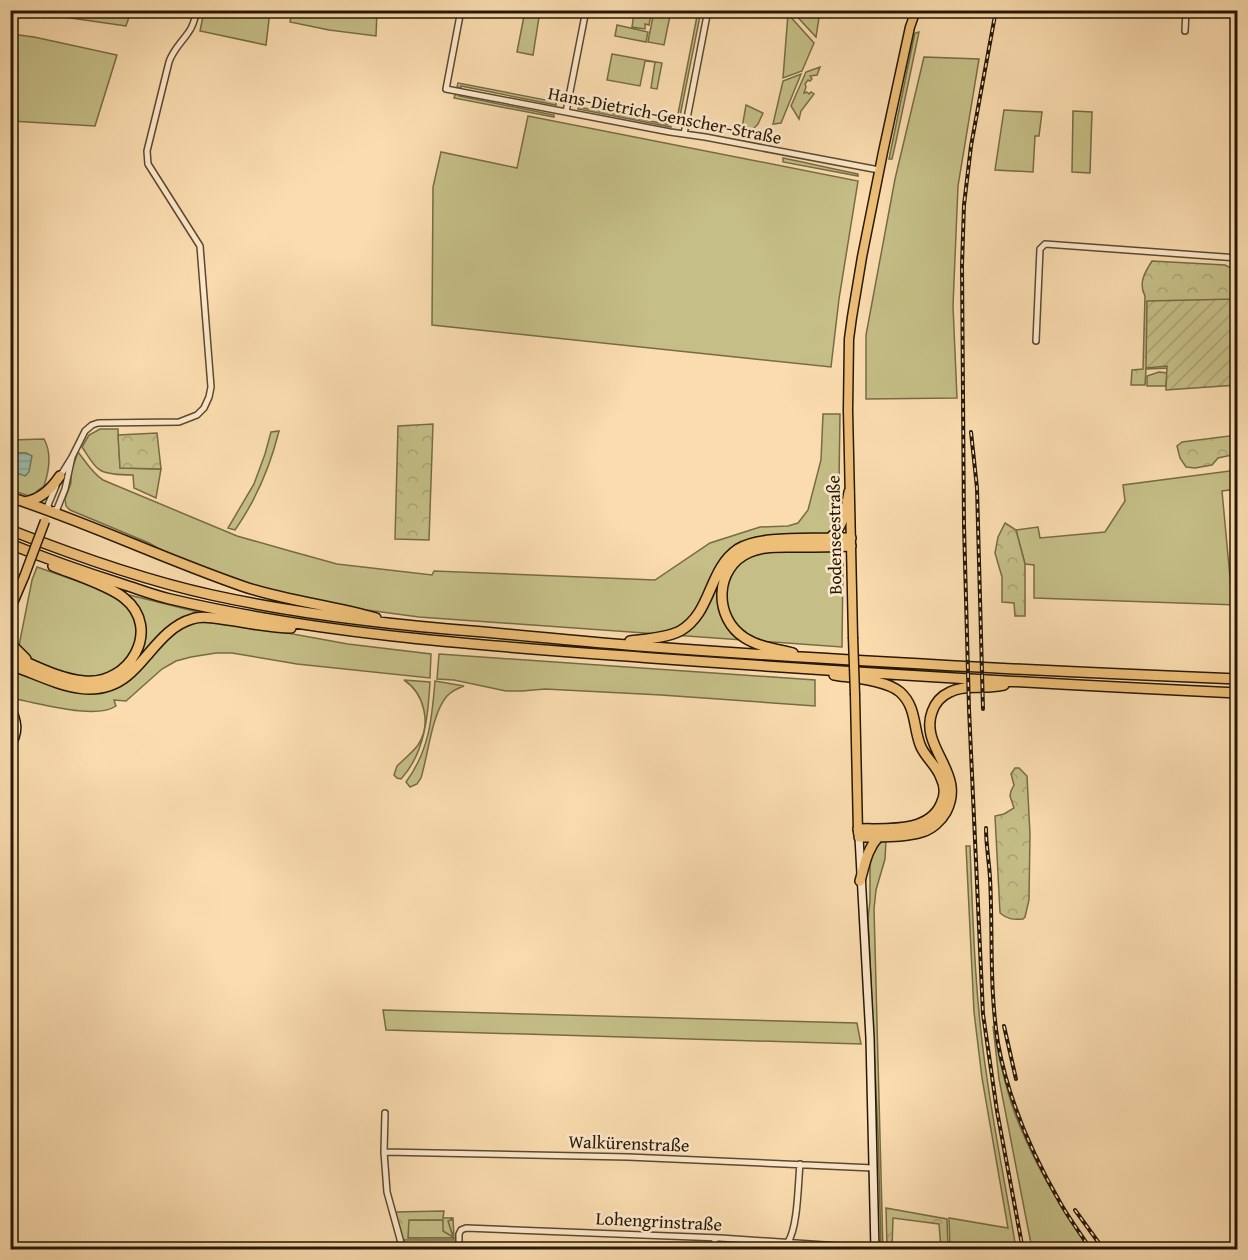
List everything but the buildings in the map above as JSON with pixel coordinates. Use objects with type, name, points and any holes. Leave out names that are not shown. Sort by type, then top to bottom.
[{"type":"highway","points":[[25,502],[34,501],[63,475]]},
{"type":"highway","points":[[829,541],[843,521],[849,492]]},
{"type":"highway","points":[[10,497],[245,587],[398,625]]},
{"type":"highway","points":[[10,530],[99,564],[210,595],[279,609],[398,625],[613,644],[813,658],[1100,674],[1238,679]]},
{"type":"highway","points":[[613,644],[679,632],[691,623],[702,609],[718,571],[726,560],[739,549],[755,542],[768,540],[811,543]]},
{"type":"highway","points":[[813,658],[764,646],[744,637],[730,624],[723,612],[721,596],[725,575],[739,558],[750,552],[829,541],[851,542]]},
{"type":"highway","points":[[10,544],[166,598],[239,614],[324,628],[564,651],[1021,682],[1238,693]]},
{"type":"highway","points":[[10,656],[64,677],[84,681],[101,681],[113,676],[128,665],[135,656],[141,634],[136,613],[124,598],[49,565],[28,551]]},
{"type":"highway","points":[[12,666],[73,688],[103,689],[128,676],[171,630],[192,618],[221,619],[286,628],[324,628]]},
{"type":"highway","points":[[10,641],[20,654],[33,664]]},
{"type":"highway","points":[[797,667],[884,684],[896,689],[907,700],[914,716],[921,747],[942,778],[944,795],[934,815],[925,822],[896,832]]},
{"type":"highway","points":[[858,833],[896,832],[909,835],[928,830],[934,825],[944,815],[950,802],[952,788],[950,778],[930,734],[931,716],[936,703],[947,693],[957,689],[1021,682]]},
{"type":"highway","points":[[860,881],[867,854],[879,832]]},
{"type":"main road","name":"Bodenseestraße","points":[[874,1233],[870,1065],[858,833],[848,366],[855,295],[907,38],[916,10]]},
{"type":"main road","points":[[10,610],[50,511]]},
{"type":"main road","points":[[10,705],[18,726],[16,738],[10,748]]},
{"type":"main road","points":[[870,1250],[874,1233]]},
{"type":"main road","points":[[874,1233],[875,1250]]},
{"type":"street","points":[[63,475],[65,489],[57,509],[50,511],[48,505],[63,475],[72,457],[85,431],[92,425],[178,422],[197,415],[204,408],[209,397],[211,387],[200,246],[148,164],[147,151],[169,62],[175,48],[192,26],[197,10]]},
{"type":"street","name":"Hans-Dietrich-Genscher-Straße","points":[[461,10],[446,89],[879,170]]},
{"type":"street","points":[[566,112],[586,10]]},
{"type":"street","points":[[684,134],[708,10]]},
{"type":"street","points":[[1185,10],[1185,31]]},
{"type":"street","points":[[1036,341],[1040,249],[1046,244],[1238,258]]},
{"type":"street","points":[[385,1113],[384,1152],[388,1201],[403,1250]]},
{"type":"street","name":"Walkürenstraße","points":[[384,1152],[546,1155],[873,1168]]},
{"type":"street","points":[[788,1242],[792,1237],[794,1225],[800,1164]]},
{"type":"street","name":"Lohengrinstraße","points":[[459,1250],[459,1234],[466,1228],[715,1238],[788,1242],[811,1247],[855,1247]]},
{"type":"street","points":[[714,1250],[715,1238]]},
{"type":"street","points":[[773,1250],[774,1241]]},
{"type":"green space","points":[[58,10],[131,11],[126,26],[57,16]]},
{"type":"green space","points":[[204,11],[270,11],[266,45],[200,31]]},
{"type":"green space","points":[[292,11],[377,11],[376,36],[290,22]]},
{"type":"green space","points":[[499,11],[540,11],[533,55],[517,52],[524,16]]},
{"type":"green space","points":[[654,11],[671,11],[664,45],[648,42]]},
{"type":"green space","points":[[698,11],[701,11],[680,116],[682,117],[678,120],[677,119]]},
{"type":"green space","points":[[792,11],[820,11],[816,37]]},
{"type":"green space","points":[[634,13],[651,14],[649,25],[645,24],[645,29],[632,27]]},
{"type":"green space","points":[[788,14],[814,43],[802,71],[783,78]]},
{"type":"green space","points":[[617,25],[648,32],[646,42],[615,36]]},
{"type":"green space","points":[[919,32],[892,159],[889,159],[915,33]]},
{"type":"green space","points":[[11,34],[117,55],[95,126],[11,121]]},
{"type":"green space","points":[[612,54],[662,63],[657,89],[651,88],[655,62],[645,61],[640,86],[607,80]]},
{"type":"green space","points":[[924,57],[979,59],[958,186],[953,306],[957,398],[866,399],[866,335],[895,179]]},
{"type":"green space","points":[[820,67],[817,75],[810,76],[812,79],[805,84],[804,93],[814,94],[801,111],[799,119],[791,106],[806,72]]},
{"type":"green space","points":[[801,74],[781,123],[773,124],[783,81]]},
{"type":"green space","points":[[458,83],[556,102],[556,105],[461,86],[461,88],[457,87]]},
{"type":"green space","points":[[459,94],[459,96],[554,115],[554,117],[454,98]]},
{"type":"green space","points":[[746,105],[763,113],[752,130],[742,128]]},
{"type":"green space","points":[[579,107],[671,125],[671,127],[578,109]]},
{"type":"green space","points":[[1004,110],[1042,112],[1039,136],[1035,136],[1033,172],[995,170]]},
{"type":"green space","points":[[1073,111],[1092,112],[1090,173],[1072,172]]},
{"type":"green space","points":[[528,116],[858,181],[839,299],[831,367],[432,325],[433,187],[441,152],[517,168]]},
{"type":"green space","points":[[783,158],[858,174],[858,176],[783,162]]},
{"type":"green space","points":[[1152,261],[1225,265],[1237,271],[1237,330],[1169,368],[1146,369],[1145,385],[1131,385],[1132,370],[1143,369],[1145,296],[1142,282]]},
{"type":"green space","points":[[1237,299],[1237,385],[1166,390],[1167,366],[1146,368],[1147,301]]},
{"type":"green space","points":[[1159,372],[1167,373],[1166,386],[1147,386],[1147,376]]},
{"type":"green space","points":[[823,414],[840,414],[838,552],[843,563],[842,647],[419,617],[337,606],[270,591],[218,575],[70,510],[66,506],[65,499],[78,452],[92,471],[103,480],[237,536],[337,564],[432,575],[434,571],[655,580],[710,543],[760,527],[788,526],[798,523],[808,510],[821,460]]},
{"type":"green space","points":[[433,424],[429,540],[395,539],[398,426]]},
{"type":"green space","points":[[100,429],[118,429],[120,468],[161,469],[156,498],[134,488],[133,475],[107,473],[97,468],[82,447],[89,435]]},
{"type":"green space","points":[[279,431],[267,470],[256,495],[235,530],[228,528],[254,484],[271,432]]},
{"type":"green space","points":[[157,433],[161,469],[120,468],[118,435]]},
{"type":"green space","points":[[1237,435],[1237,454],[1218,458],[1212,465],[1186,467],[1180,458],[1177,446],[1182,442]]},
{"type":"green space","points":[[44,439],[47,444],[49,462],[44,486],[32,497],[11,490],[11,471],[26,475],[26,453],[11,453],[10,440]]},
{"type":"green space","points":[[1237,470],[1237,489],[1222,491],[1231,588],[1237,588],[1237,605],[1034,598],[1034,565],[1025,564],[1016,530],[1038,527],[1040,538],[1105,532],[1125,501],[1123,485]]},
{"type":"green space","points":[[1005,523],[1016,530],[1025,564],[1025,616],[1015,616],[1014,603],[1002,602],[1002,577],[995,553],[998,537]]},
{"type":"green space","points":[[37,567],[89,585],[243,625],[348,644],[431,654],[430,678],[297,664],[232,653],[216,653],[176,661],[162,669],[126,701],[114,700],[116,706],[107,710],[82,711],[15,699],[11,696],[11,671],[14,671],[32,580]]},
{"type":"green space","points":[[439,654],[815,680],[815,706],[545,689],[506,691],[454,680],[437,679]]},
{"type":"green space","points":[[404,680],[430,682],[425,728],[424,710],[417,693]]},
{"type":"green space","points":[[435,681],[464,686],[447,696],[442,703],[434,723],[421,778],[417,784],[410,787],[406,782],[420,758],[428,734]]},
{"type":"green space","points":[[425,728],[420,746],[409,769],[401,779],[397,778],[394,775],[397,766],[418,745]]},
{"type":"green space","points":[[1015,768],[1019,768],[1027,776],[1030,834],[1029,900],[1023,919],[1008,918],[1000,913],[995,816],[1014,808],[1010,796],[1014,785],[1011,774]]},
{"type":"green space","points":[[886,840],[885,859],[876,890],[874,909],[883,1250],[881,1249],[868,918],[870,856],[879,842]]},
{"type":"green space","points":[[966,846],[970,846],[975,962],[983,1049],[1016,1249],[950,1249],[949,1218],[1008,1228],[982,1078],[974,1012]]},
{"type":"green space","points":[[383,1010],[857,1023],[861,1044],[386,1030]]},
{"type":"green space","points":[[993,1026],[1007,1088],[1026,1141],[1069,1219],[1089,1249],[1032,1249],[999,1079]]},
{"type":"green space","points":[[886,1208],[947,1219],[948,1249],[941,1249],[939,1224],[893,1218],[892,1249],[887,1249]]},
{"type":"green space","points":[[444,1211],[443,1218],[451,1218],[448,1221],[453,1237],[443,1231],[443,1220],[409,1220],[408,1238],[454,1238],[454,1240],[403,1240],[395,1212]]},
{"type":"green space","points":[[453,1218],[454,1238],[408,1238],[408,1220],[444,1220],[453,1235],[447,1220],[452,1220]]},
{"type":"shaded area","points":[[11,453],[26,453],[32,456],[29,472],[25,476],[11,471]]},
{"type":"railway","points":[[996,10],[971,146],[964,205],[962,265],[964,525],[969,709],[983,1014],[997,1111],[1023,1250]]},
{"type":"railway","points":[[971,432],[977,488],[983,709]]},
{"type":"railway","points":[[986,828],[990,878],[993,1002],[1002,1064],[1022,1126],[1040,1166],[1064,1210],[1091,1250]]},
{"type":"railway","points":[[1004,1026],[1016,1079]]},
{"type":"railway","points":[[1075,1210],[1104,1250]]}]
